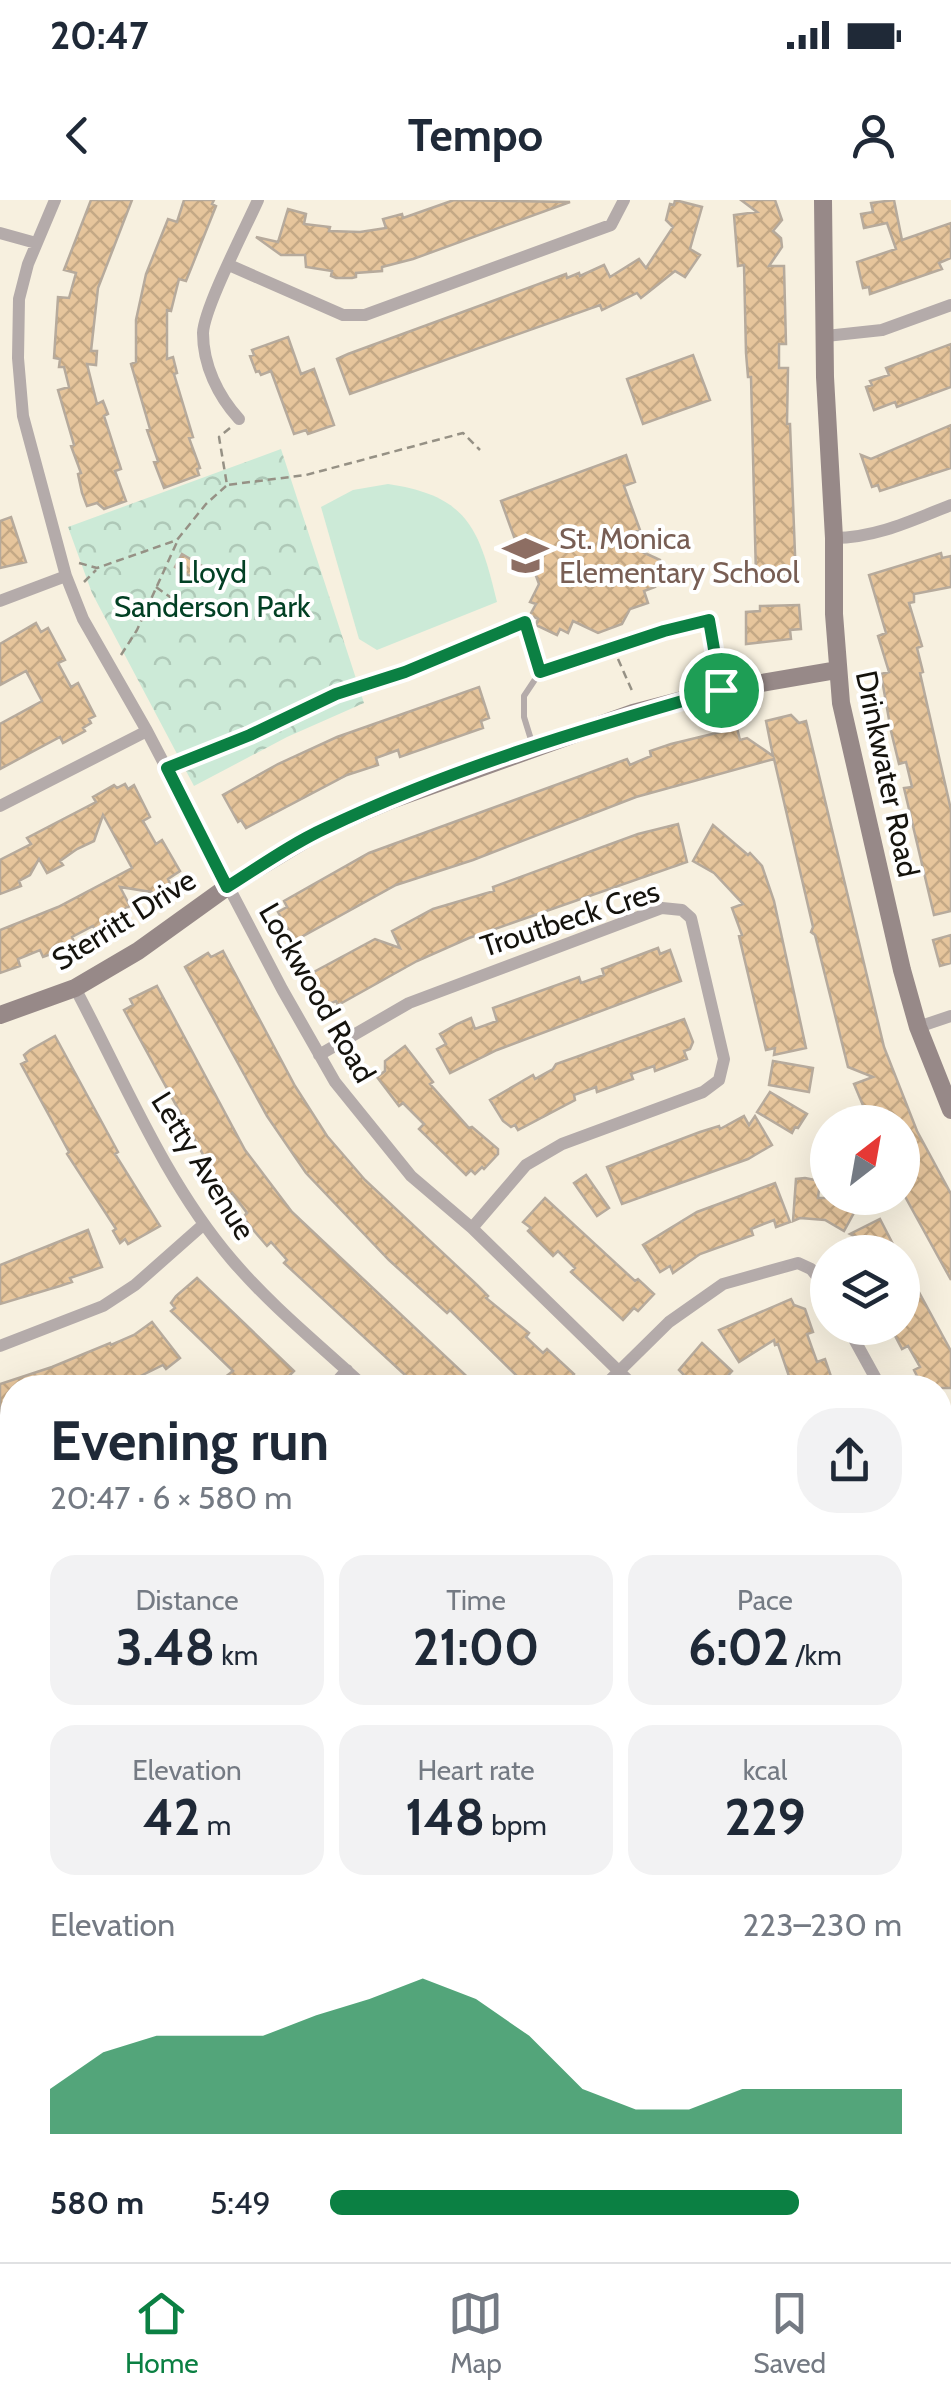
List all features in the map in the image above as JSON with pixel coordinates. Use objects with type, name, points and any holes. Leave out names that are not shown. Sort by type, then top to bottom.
[{"type":"street","name":"Lockwood Road","points":[[54,200],[36,243],[20,299],[18,358],[23,416],[60,557],[82,620],[147,730],[319,1056],[370,1128],[411,1176],[472,1228],[623,1375]]},
{"type":"street","points":[[239,419],[220,398],[206,355],[203,329],[258,200]]},
{"type":"street","points":[[229,265],[343,315],[364,314],[611,225],[624,200]]},
{"type":"street","name":"Drinkwater Road","points":[[823,200],[837,670],[847,737],[902,970],[918,1027],[951,1110]]},
{"type":"street","points":[[0,232],[36,243]]},
{"type":"street","points":[[826,336],[882,330],[951,305]]},
{"type":"street","points":[[834,538],[882,532],[951,505]]},
{"type":"street","points":[[0,601],[66,576]]},
{"type":"street","name":"Sterritt Drive","points":[[0,1015],[74,988],[138,951],[227,887],[323,829],[533,746],[640,711],[721,690],[837,670]]},
{"type":"street","points":[[0,806],[147,730]]},
{"type":"street","name":"Troutbeck Cres","points":[[319,1056],[409,1002],[497,968],[662,908],[682,910],[691,918],[724,1059],[718,1080],[703,1092],[562,1144],[526,1166],[472,1228]]},
{"type":"street","name":"Letty Avenue","points":[[74,988],[146,1128],[204,1224],[232,1261],[277,1308],[352,1375]]},
{"type":"street","points":[[918,1027],[951,1016]]},
{"type":"street","points":[[0,1346],[103,1306],[135,1286],[204,1224]]},
{"type":"street","points":[[614,1375],[669,1322],[722,1284],[798,1264],[810,1268]]},
{"type":"street","points":[[857,1345],[874,1375]]},
{"type":"street","points":[[343,1375],[347,1370]]},
{"type":"lane","points":[[533,746],[524,717],[524,696],[540,672],[664,631],[709,620],[721,690]]},
{"type":"path","points":[[227,485],[220,437],[239,419]]},
{"type":"path","points":[[111,670],[136,630],[177,540],[227,485],[306,475],[464,433],[480,450]]},
{"type":"path","points":[[60,557],[97,568],[177,540]]},
{"type":"path","points":[[156,587],[190,612]]},
{"type":"path","points":[[167,768],[250,735],[336,694],[405,672],[525,622],[540,672]]},
{"type":"path","points":[[614,649],[640,711]]},
{"type":"green space","name":"Lloyd Sanderson Park","points":[[281,449],[364,703],[287,737],[194,786],[92,593],[68,527]]},
{"type":"green space","points":[[388,484],[436,497],[466,520],[484,554],[497,602],[377,650],[359,639],[321,507],[353,490]]},
{"type":"building","points":[[91,200],[132,200],[98,288],[91,351],[97,351],[96,365],[87,364],[97,404],[103,401],[108,414],[104,416],[121,469],[115,471],[126,501],[104,509],[97,503],[87,506],[82,493],[78,474],[81,473],[58,390],[69,387],[64,367],[59,367],[60,359],[54,358],[58,297],[69,298],[76,273],[64,270]]},
{"type":"building","points":[[184,200],[214,200],[212,204],[216,206],[186,281],[179,279],[171,311],[167,310],[167,359],[173,357],[177,373],[174,374],[193,437],[189,438],[200,468],[199,475],[164,488],[131,364],[136,362],[136,320],[146,274],[168,219],[177,222]]},
{"type":"building","points":[[454,200],[570,202],[382,267],[382,271],[356,273],[352,278],[336,278],[331,276],[332,271],[306,267],[305,255],[281,255],[256,237],[278,242],[288,209],[306,214],[304,224],[330,227],[329,231],[360,232],[386,228],[383,219],[402,214],[403,218]]},
{"type":"building","points":[[675,200],[702,207],[690,249],[700,255],[685,277],[675,271],[641,298],[637,293],[602,310],[600,305],[350,394],[337,359],[348,354],[566,274],[567,278],[579,273],[580,276],[604,265],[610,277],[639,259],[646,268],[673,227],[666,220]]},
{"type":"building","points":[[741,200],[775,200],[782,220],[773,231],[781,238],[782,247],[769,266],[784,266],[786,344],[779,344],[779,368],[788,368],[787,424],[796,580],[764,582],[764,576],[756,576],[751,377],[746,353],[744,265],[738,266],[734,215],[757,212]]},
{"type":"building","points":[[894,200],[902,240],[951,223],[951,258],[939,263],[942,269],[870,294],[869,287],[863,288],[857,262],[896,249],[887,223],[864,228],[861,214],[873,212],[871,203]]},
{"type":"building","points":[[288,337],[301,374],[314,369],[334,425],[308,434],[306,430],[294,434],[271,371],[261,375],[256,372],[250,356],[254,355],[252,350]]},
{"type":"building","points":[[951,344],[951,387],[897,407],[895,402],[874,410],[866,387],[872,385],[870,381],[889,375],[886,368]]},
{"type":"building","points":[[693,355],[710,400],[643,424],[627,379]]},
{"type":"building","points":[[951,425],[951,468],[880,491],[878,485],[872,487],[861,455],[871,459]]},
{"type":"building","points":[[626,455],[635,482],[624,486],[640,530],[630,534],[636,549],[660,560],[663,571],[651,575],[655,587],[644,591],[648,603],[630,609],[622,624],[598,633],[573,621],[568,633],[560,629],[557,635],[536,625],[538,619],[530,615],[536,604],[530,602],[539,584],[528,554],[521,556],[501,501]]},
{"type":"building","points":[[11,517],[26,562],[0,568],[0,521]]},
{"type":"building","points":[[941,553],[942,558],[951,556],[951,587],[914,594],[914,602],[909,603],[922,646],[917,648],[923,672],[920,673],[951,810],[951,911],[934,915],[904,788],[912,787],[906,762],[899,764],[891,731],[881,674],[889,672],[878,636],[886,633],[869,575]]},
{"type":"building","points":[[182,554],[202,566],[195,579],[175,567]]},
{"type":"building","points":[[799,605],[801,629],[790,630],[791,639],[746,644],[746,612],[760,611],[760,606]]},
{"type":"building","points":[[36,623],[41,632],[48,628],[65,660],[58,663],[71,687],[78,683],[95,716],[83,728],[85,731],[63,743],[60,737],[0,769],[0,724],[42,701],[26,671],[0,685],[0,644]]},
{"type":"building","points":[[479,687],[489,718],[481,721],[483,728],[400,757],[398,750],[376,758],[378,765],[347,775],[246,828],[241,820],[238,822],[223,795],[337,737]]},
{"type":"building","points":[[791,715],[799,723],[806,721],[884,1047],[907,1105],[863,1105],[854,1084],[873,1077],[848,1067],[815,935],[811,932],[813,927],[774,759],[636,797],[473,860],[396,885],[294,941],[278,912],[287,907],[284,901],[369,853],[627,759],[630,765],[651,756],[650,751],[671,744],[737,728],[740,740],[747,738],[773,756],[766,721]]},
{"type":"building","points":[[125,784],[128,789],[134,785],[150,817],[143,821],[156,844],[162,840],[180,871],[168,879],[171,886],[153,895],[120,887],[130,906],[121,911],[125,917],[97,933],[93,926],[72,937],[75,944],[62,950],[43,957],[40,950],[18,959],[20,966],[0,973],[0,930],[58,907],[132,868],[103,815],[94,841],[60,861],[63,865],[47,873],[39,859],[30,875],[19,881],[21,886],[0,894],[0,860],[31,844],[27,838],[96,802],[93,797],[114,785],[117,788]]},
{"type":"building","points":[[678,824],[687,862],[469,938],[417,961],[338,1005],[336,1001],[329,1004],[312,973],[375,939],[400,948],[392,931],[433,909],[494,891],[493,887],[638,834]]},
{"type":"building","points":[[713,825],[762,866],[774,901],[806,1048],[774,1055],[775,1048],[766,1050],[739,936],[742,935],[732,908],[743,904],[714,873],[693,861]]},
{"type":"building","points":[[951,935],[951,963],[940,966],[933,940]]},
{"type":"building","points":[[658,948],[660,954],[670,950],[681,981],[497,1050],[450,1073],[437,1049],[446,1044],[440,1034],[457,1024],[471,1018],[475,1029],[497,1021],[493,1008],[579,977],[581,983],[604,975],[602,969]]},
{"type":"building","points":[[223,951],[295,1086],[327,1136],[365,1180],[476,1284],[486,1298],[529,1333],[526,1337],[543,1353],[547,1349],[573,1375],[516,1375],[450,1310],[447,1313],[389,1260],[306,1173],[267,1116],[185,967],[208,953],[211,957]]},
{"type":"building","points":[[157,986],[245,1150],[292,1212],[465,1375],[405,1375],[284,1263],[287,1260],[271,1242],[267,1246],[243,1217],[247,1213],[232,1193],[228,1196],[217,1180],[124,1010],[133,1005],[130,999]]},
{"type":"building","points":[[684,1019],[693,1042],[684,1051],[687,1059],[655,1071],[654,1066],[631,1074],[633,1079],[597,1092],[596,1087],[574,1095],[575,1100],[518,1130],[503,1121],[490,1100],[533,1075],[535,1079],[556,1064]]},
{"type":"building","points":[[55,1036],[118,1152],[115,1154],[160,1226],[128,1244],[125,1239],[120,1243],[113,1231],[116,1229],[67,1154],[21,1064],[27,1061],[24,1055],[30,1050]]},
{"type":"building","points":[[405,1046],[433,1082],[430,1084],[469,1128],[498,1149],[484,1169],[475,1174],[471,1170],[466,1175],[419,1129],[424,1124],[403,1103],[399,1106],[377,1077],[385,1071],[385,1061]]},
{"type":"building","points":[[773,1061],[813,1068],[809,1092],[769,1085]]},
{"type":"building","points":[[770,1092],[807,1114],[792,1133],[757,1112]]},
{"type":"building","points":[[744,1116],[749,1125],[755,1116],[772,1145],[748,1159],[622,1204],[607,1167],[700,1132],[719,1126],[720,1129]]},
{"type":"building","points":[[920,1137],[951,1194],[951,1280],[915,1215],[920,1215]]},
{"type":"building","points":[[586,1175],[609,1208],[597,1216],[574,1183]]},
{"type":"building","points":[[796,1179],[810,1179],[810,1215],[853,1215],[844,1231],[825,1220],[793,1221]]},
{"type":"building","points":[[775,1183],[790,1222],[776,1227],[774,1220],[751,1229],[753,1235],[700,1254],[673,1273],[670,1266],[660,1272],[643,1245],[697,1212]]},
{"type":"building","points":[[545,1198],[654,1294],[638,1311],[634,1308],[623,1320],[571,1272],[575,1268],[558,1251],[553,1256],[528,1231],[531,1228],[523,1222]]},
{"type":"building","points":[[880,1219],[888,1235],[852,1235]]},
{"type":"building","points":[[88,1230],[102,1267],[70,1278],[72,1282],[0,1304],[0,1265]]},
{"type":"building","points":[[197,1278],[294,1371],[290,1375],[228,1375],[233,1371],[171,1311],[176,1296]]},
{"type":"building","points":[[920,1294],[951,1351],[951,1375],[916,1375],[914,1370],[920,1367],[908,1346],[902,1349],[900,1345],[920,1345]]},
{"type":"building","points":[[791,1299],[794,1305],[805,1309],[810,1345],[817,1362],[825,1359],[831,1375],[789,1375],[774,1340],[739,1362],[719,1330]]},
{"type":"building","points":[[152,1322],[180,1358],[166,1369],[163,1365],[143,1375],[28,1375],[111,1345]]},
{"type":"building","points":[[702,1343],[732,1371],[728,1375],[684,1375],[679,1370]]},
{"type":"place","name":"St. Monica Elementary School","points":[[526,556]]},
{"type":"route","points":[[709,620],[721,690],[633,713],[533,746],[390,800],[323,829],[227,887],[167,768],[250,735],[336,694],[405,672],[525,622],[540,672],[709,620]]}]
